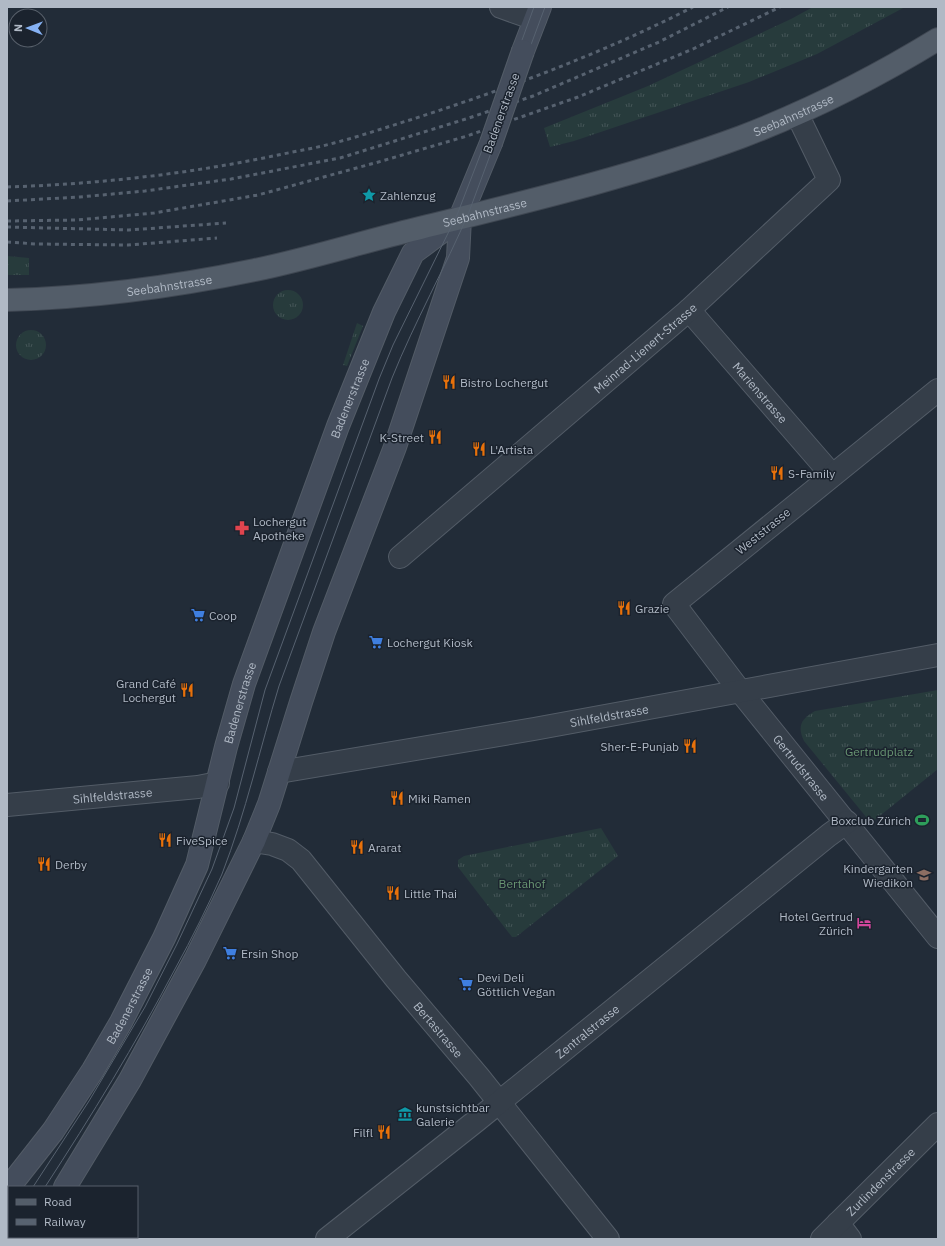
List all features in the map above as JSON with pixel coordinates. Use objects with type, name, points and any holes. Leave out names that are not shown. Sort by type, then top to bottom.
[{"type":"main road","name":"Seebahnstrasse","points":[[7,300],[84,296],[162,286],[255,270],[506,207],[640,170],[741,137],[797,114],[876,75],[938,39]]},
{"type":"street","points":[[501,7],[538,13]]},
{"type":"street","name":"Badenerstrasse","points":[[66,1186],[130,1080],[195,960],[254,841],[269,804],[324,632],[394,447],[458,258],[460,218],[491,143],[538,13]]},
{"type":"street","name":"Meinrad-Lienert-Strasse","points":[[400,557],[689,310],[829,180],[797,114]]},
{"type":"street","name":"Badenerstrasse","points":[[10,1186],[53,1131],[89,1076],[147,973],[164,938],[197,865],[226,747],[246,676],[338,426],[384,312],[412,253],[460,218]]},
{"type":"street","name":"Marienstrasse","points":[[689,310],[832,475]]},
{"type":"street","name":"Weststrasse","points":[[740,690],[674,604],[938,390]]},
{"type":"street","name":"Sihlfeldstrasse","points":[[279,772],[534,728],[938,654]]},
{"type":"street","name":"Gertrudstrasse","points":[[740,690],[938,937]]},
{"type":"street","name":"Sihlfeldstrasse","points":[[7,805],[198,787],[218,783]]},
{"type":"street","name":"Zentralstrasse","points":[[326,1239],[847,822]]},
{"type":"street","name":"Bertastrasse","points":[[254,841],[272,844],[288,850],[301,860],[396,979],[499,1102],[608,1239]]},
{"type":"street","name":"Zurlindenstrasse","points":[[822,1239],[844,1231],[938,1124]]},
{"type":"green space","points":[[813,7],[905,7],[817,54],[749,82],[574,141],[550,147],[544,128],[648,86],[791,19]]},
{"type":"green space","points":[[7,256],[29,258],[29,275],[7,275]]},
{"type":"green space","points":[[288,290],[299,294],[303,305],[299,316],[288,320],[277,316],[273,305],[277,294]]},
{"type":"green space","points":[[357,323],[363,326],[347,366],[343,365]]},
{"type":"green space","points":[[31,330],[42,334],[46,345],[42,356],[31,360],[20,356],[16,345],[20,334]]},
{"type":"green space","name":"Gertrudplatz","points":[[938,690],[938,769],[871,823],[804,741],[801,731],[802,723],[806,717],[815,711]]},
{"type":"green space","name":"Bertahof","points":[[601,828],[618,856],[516,937],[512,937],[458,867],[458,860],[464,856]]},
{"type":"tram line","points":[[34,1186],[89,1101],[145,1007],[177,944],[212,869],[234,808],[265,690],[379,379],[393,345],[457,215],[534,7]]},
{"type":"tram line","points":[[46,1186],[129,1052],[194,934],[222,874],[246,804],[279,686],[392,378],[410,336],[469,212],[545,7]]},
{"type":"railway","points":[[7,187],[109,181],[177,173],[245,162],[327,145],[413,119],[485,95],[555,69],[625,40],[693,7]]},
{"type":"railway","points":[[7,201],[80,197],[145,191],[231,179],[340,158],[469,118],[533,96],[659,42],[728,7]]},
{"type":"railway","points":[[7,221],[77,220],[154,213],[258,195],[382,161],[467,136],[578,97],[693,49],[780,7]]},
{"type":"railway","points":[[7,227],[129,230],[226,223]]},
{"type":"railway","points":[[7,242],[36,244],[128,245],[217,238]]},
{"type":"place","name":"Zahlenzug","points":[[369,195]]},
{"type":"place","name":"Bistro Lochergut","points":[[449,382]]},
{"type":"place","name":"K-Street","points":[[435,437]]},
{"type":"place","name":"L'Artista","points":[[479,449]]},
{"type":"place","name":"S-Family","points":[[777,473]]},
{"type":"place","name":"Lochergut Apotheke","points":[[242,528]]},
{"type":"place","name":"Grazie","points":[[624,608]]},
{"type":"place","name":"Coop","points":[[198,615]]},
{"type":"place","name":"Lochergut Kiosk","points":[[376,642]]},
{"type":"place","name":"Grand Café Lochergut","points":[[187,690]]},
{"type":"place","name":"Sher-E-Punjab","points":[[690,746]]},
{"type":"place","name":"Miki Ramen","points":[[397,798]]},
{"type":"place","name":"Boxclub Zürich","points":[[922,820]]},
{"type":"place","name":"FiveSpice","points":[[165,840]]},
{"type":"place","name":"Ararat","points":[[357,847]]},
{"type":"place","name":"Derby","points":[[44,864]]},
{"type":"place","name":"Kindergarten Wiedikon","points":[[924,875]]},
{"type":"place","name":"Little Thai","points":[[393,893]]},
{"type":"place","name":"Hotel Gertrud Zürich","points":[[864,923]]},
{"type":"place","name":"Ersin Shop","points":[[230,953]]},
{"type":"place","name":"Devi Deli Göttlich Vegan","points":[[466,984]]},
{"type":"place","name":"kunstsichtbar Galerie","points":[[405,1114]]},
{"type":"place","name":"Filfl","points":[[384,1132]]}]
